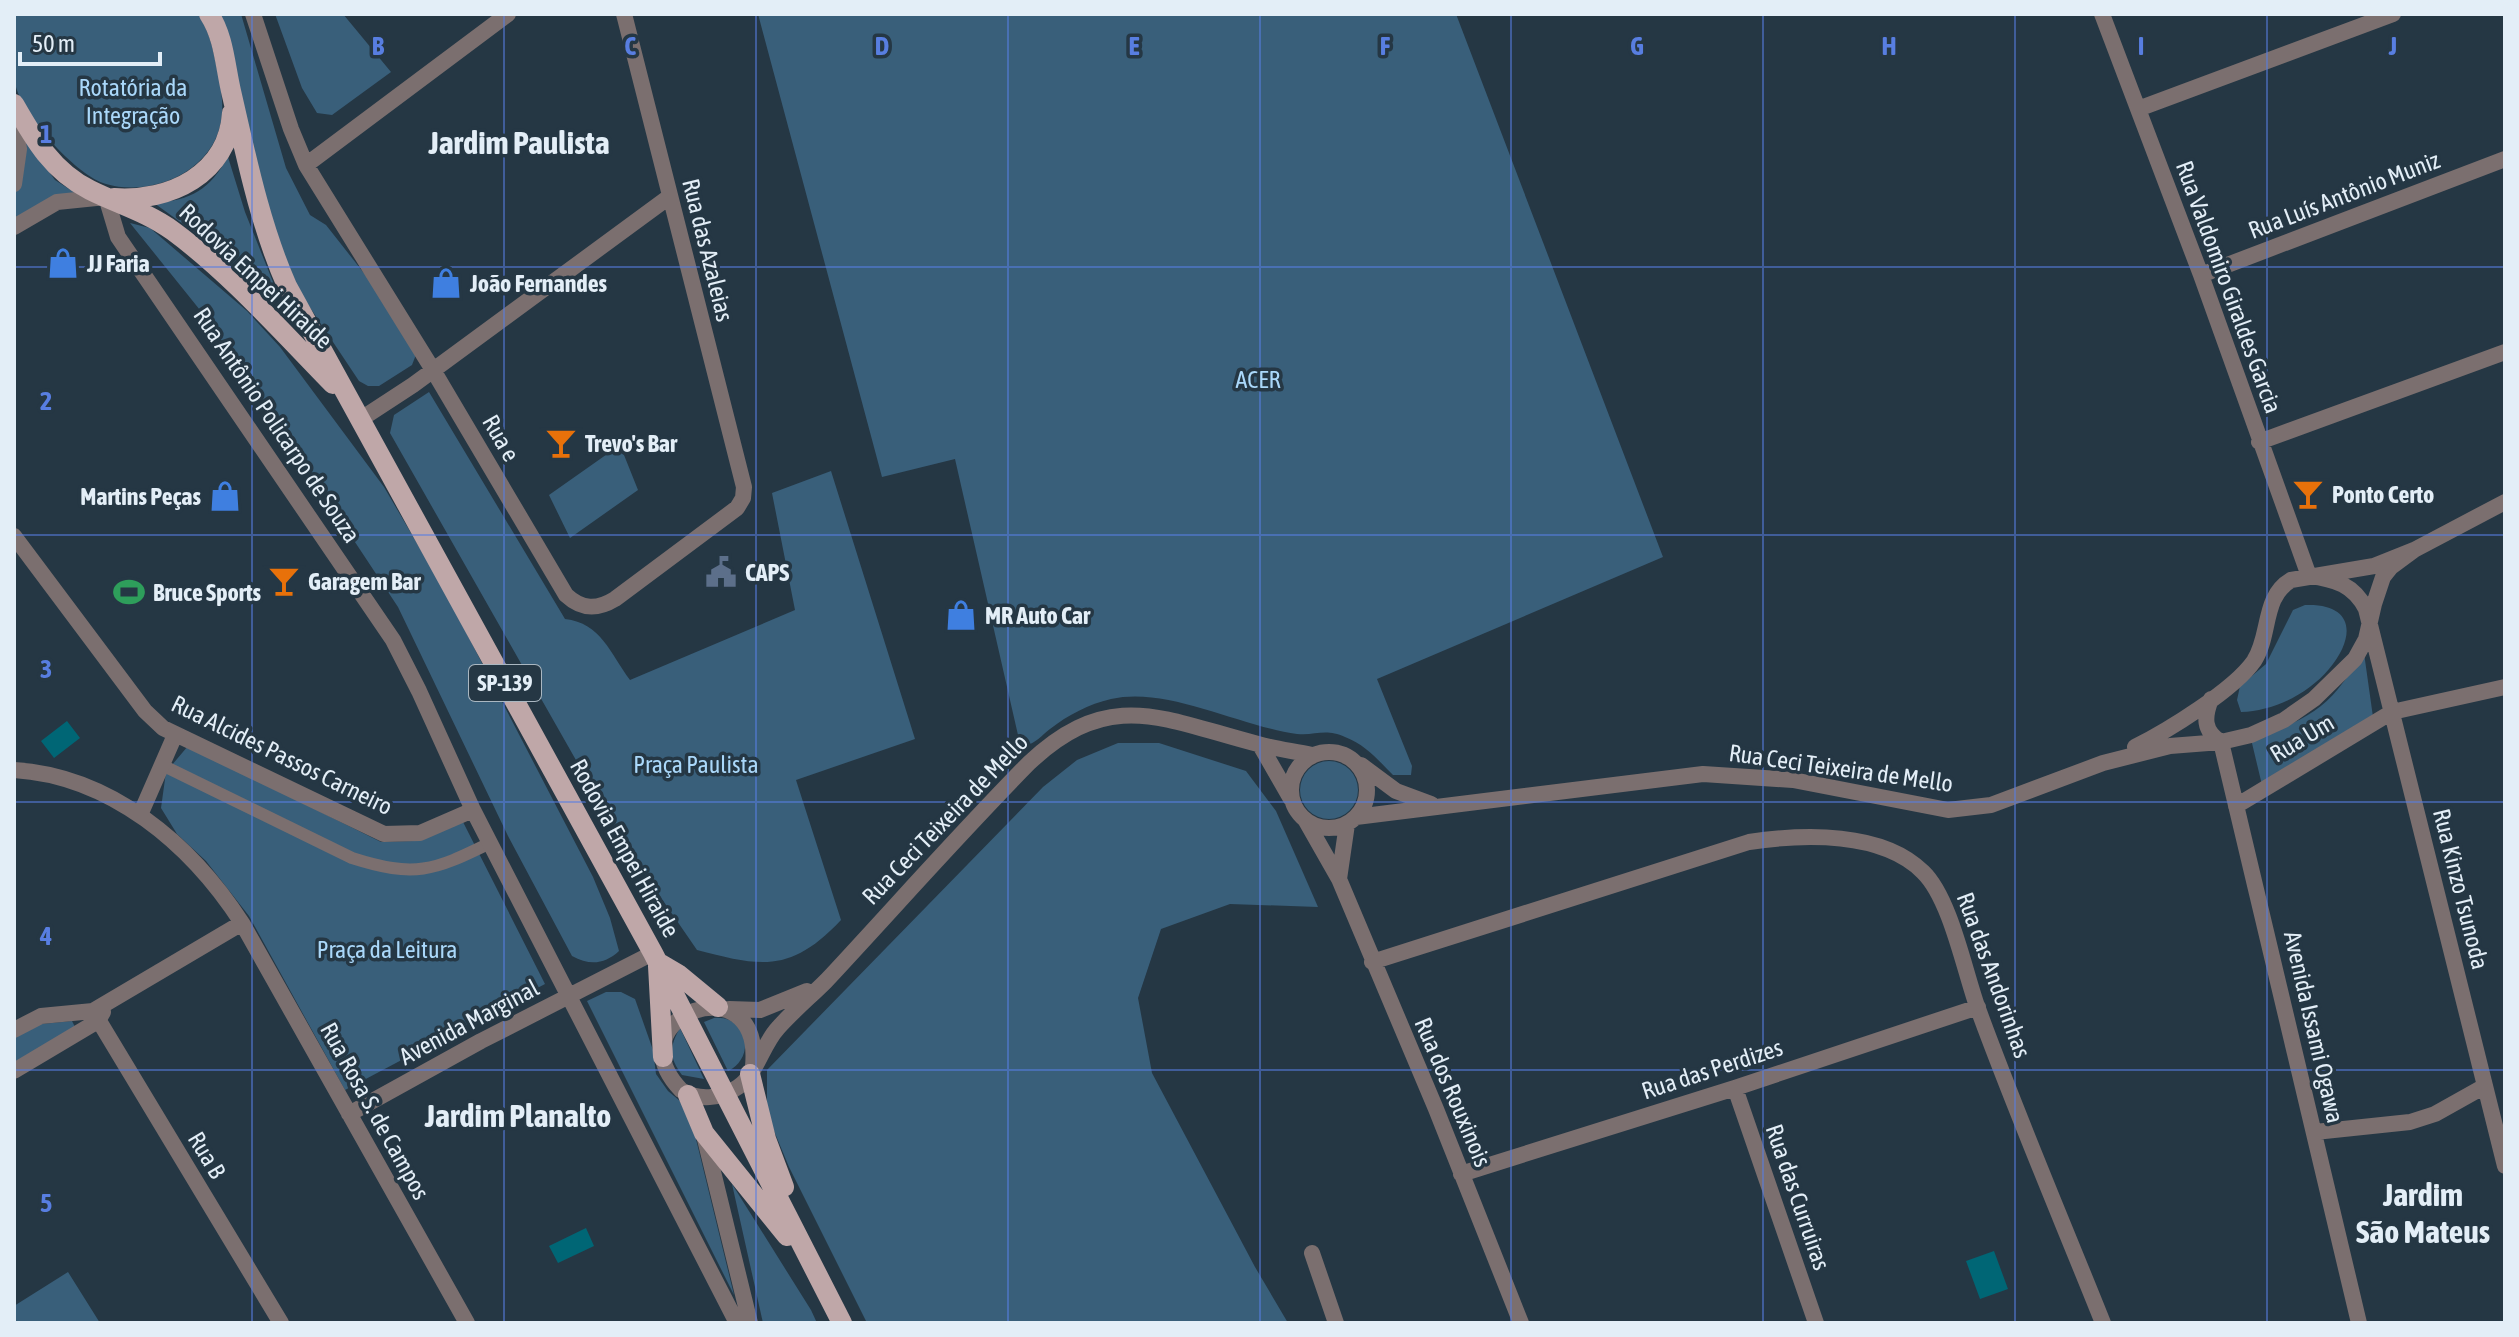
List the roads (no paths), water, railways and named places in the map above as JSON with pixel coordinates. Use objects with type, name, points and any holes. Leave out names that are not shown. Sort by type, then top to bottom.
[{"type":"main road","name":"Rodovia Empei Hiraide","points":[[209,14],[221,40],[230,88],[278,267],[656,958],[842,1323]]},
{"type":"main road","points":[[106,197],[134,198],[169,193],[182,188],[207,169],[217,159],[230,133],[230,88]]},
{"type":"main road","name":"Rodovia Empei Hiraide","points":[[14,104],[41,150],[53,164],[78,183],[149,216],[176,233],[272,319],[356,411]]},
{"type":"main road","points":[[656,958],[723,1008]]},
{"type":"main road","points":[[656,958],[663,1057]]},
{"type":"main road","points":[[752,1070],[766,1139],[814,1270]]},
{"type":"main road","points":[[688,1095],[704,1133],[814,1270]]},
{"type":"street","name":"Rua e","points":[[253,14],[306,165],[433,370],[566,595],[582,606],[595,608],[615,599],[737,508],[743,498]]},
{"type":"street","points":[[306,165],[508,14]]},
{"type":"street","name":"Rua das Azaleias","points":[[624,14],[744,487],[743,498]]},
{"type":"street","name":"Rua Valdomiro Giraldes Garcia","points":[[2102,14],[2201,275],[2309,576]]},
{"type":"street","points":[[2138,109],[2393,14]]},
{"type":"street","points":[[14,121],[19,149],[14,184]]},
{"type":"street","name":"Rua Luís Antônio Muniz","points":[[2201,275],[2505,159]]},
{"type":"street","points":[[14,227],[57,202],[106,197]]},
{"type":"street","name":"Rua Antônio Policarpo de Souza","points":[[106,197],[118,237],[393,640],[473,810],[737,1323]]},
{"type":"street","points":[[356,411],[433,370],[669,197]]},
{"type":"street","points":[[2259,442],[2505,352]]},
{"type":"street","points":[[2096,766],[2162,733],[2236,681],[2260,650],[2271,605],[2282,585],[2309,576],[2374,566],[2414,550],[2505,502]]},
{"type":"street","name":"Rua Alcides Passos Carneiro","points":[[14,536],[153,720],[175,735],[384,834],[420,833],[473,810]]},
{"type":"street","points":[[2096,766],[2160,748],[2221,742],[2267,728],[2302,709],[2355,659],[2362,648],[2383,577],[2414,550]]},
{"type":"street","points":[[2309,576],[2326,578],[2350,587],[2359,595],[2370,623]]},
{"type":"street","name":"Rua Kinzo Tsunoda","points":[[2370,623],[2505,1166]]},
{"type":"street","name":"Rua Um","points":[[2236,806],[2392,712],[2505,687]]},
{"type":"street","name":"Avenida Issami Ogawa","points":[[2211,699],[2206,725],[2212,737],[2221,742],[2359,1323]]},
{"type":"street","name":"Rua Ceci Teixeira de Mello","points":[[724,1095],[737,1088],[752,1070],[777,1029],[1019,773],[1044,749],[1078,727],[1111,716],[1144,714],[1184,722],[1260,745],[1312,755]]},
{"type":"street","points":[[140,815],[175,735]]},
{"type":"street","points":[[1260,745],[1291,799],[1306,821],[1326,828],[1352,821],[1364,807],[1368,795],[1367,782],[1354,760],[1334,751],[1312,755],[1294,773],[1290,786],[1291,799]]},
{"type":"street","name":"Rua Ceci Teixeira de Mello","points":[[1354,760],[1396,791],[1436,806]]},
{"type":"street","points":[[162,765],[352,858],[379,866],[402,870],[445,865],[490,843]]},
{"type":"street","name":"Rua Ceci Teixeira de Mello","points":[[1352,821],[1436,806],[1703,774],[1793,780],[1948,810],[2001,802],[2096,766]]},
{"type":"street","name":"Rua Rosa S. de Campos","points":[[14,770],[56,775],[74,781],[140,815],[196,861],[242,923],[467,1323]]},
{"type":"street","name":"Rua dos Rouxinois","points":[[1306,821],[1339,879],[1521,1323]]},
{"type":"street","name":"Rua dos Rouxinois","points":[[1339,879],[1352,821]]},
{"type":"street","name":"Rua das Andorinhas","points":[[1372,962],[1749,842],[1822,836],[1862,843],[1900,855],[1922,870],[1938,889],[1978,1007],[2103,1323]]},
{"type":"street","points":[[14,1071],[99,1012],[242,923]]},
{"type":"street","name":"Avenida Marginal","points":[[349,1114],[481,1041],[656,958]]},
{"type":"street","name":"Rua Ceci Teixeira de Mello","points":[[685,1014],[702,1008],[760,1010],[823,983]]},
{"type":"street","name":"Rua das Perdizes","points":[[1461,1174],[1978,1007]]},
{"type":"street","points":[[723,1008],[742,1021],[750,1033],[754,1047],[752,1070]]},
{"type":"street","points":[[14,1030],[41,1016],[99,1012]]},
{"type":"street","name":"Rua B","points":[[99,1012],[281,1323]]},
{"type":"street","points":[[685,1014],[669,1027],[665,1035],[663,1057],[672,1079],[688,1095],[703,1098],[724,1095]]},
{"type":"street","points":[[2315,1132],[2410,1122],[2435,1114],[2485,1086]]},
{"type":"street","name":"Rua das Curruiras","points":[[1735,1088],[1816,1323]]},
{"type":"street","points":[[704,1133],[750,1323]]},
{"type":"street","points":[[1312,1253],[1336,1323]]},
{"type":"place","name":"JJ Faria","points":[[63,263]]},
{"type":"place","name":"João Fernandes","points":[[446,283]]},
{"type":"place","name":"Trevo's Bar","points":[[561,443]]},
{"type":"place","name":"Ponto Certo","points":[[2308,494]]},
{"type":"place","name":"Martins Peças","points":[[225,496]]},
{"type":"place","name":"CAPS","points":[[721,572]]},
{"type":"place","name":"Garagem Bar","points":[[284,581]]},
{"type":"place","name":"Bruce Sports","points":[[129,592]]},
{"type":"place","name":"MR Auto Car","points":[[961,615]]},
{"type":"district","name":"Jardim Paulista","points":[[519,142]]},
{"type":"district","name":"Jardim Planalto","points":[[518,1115]]},
{"type":"district","name":"Jardim São Mateus","points":[[2423,1212]]},
{"type":"park label","name":"Rotatória da Integração","points":[[133,101]]},
{"type":"park label","name":"ACER","points":[[1258,379]]},
{"type":"park label","name":"Praça Paulista","points":[[696,764]]},
{"type":"park label","name":"Praça da Leitura","points":[[387,949]]}]
